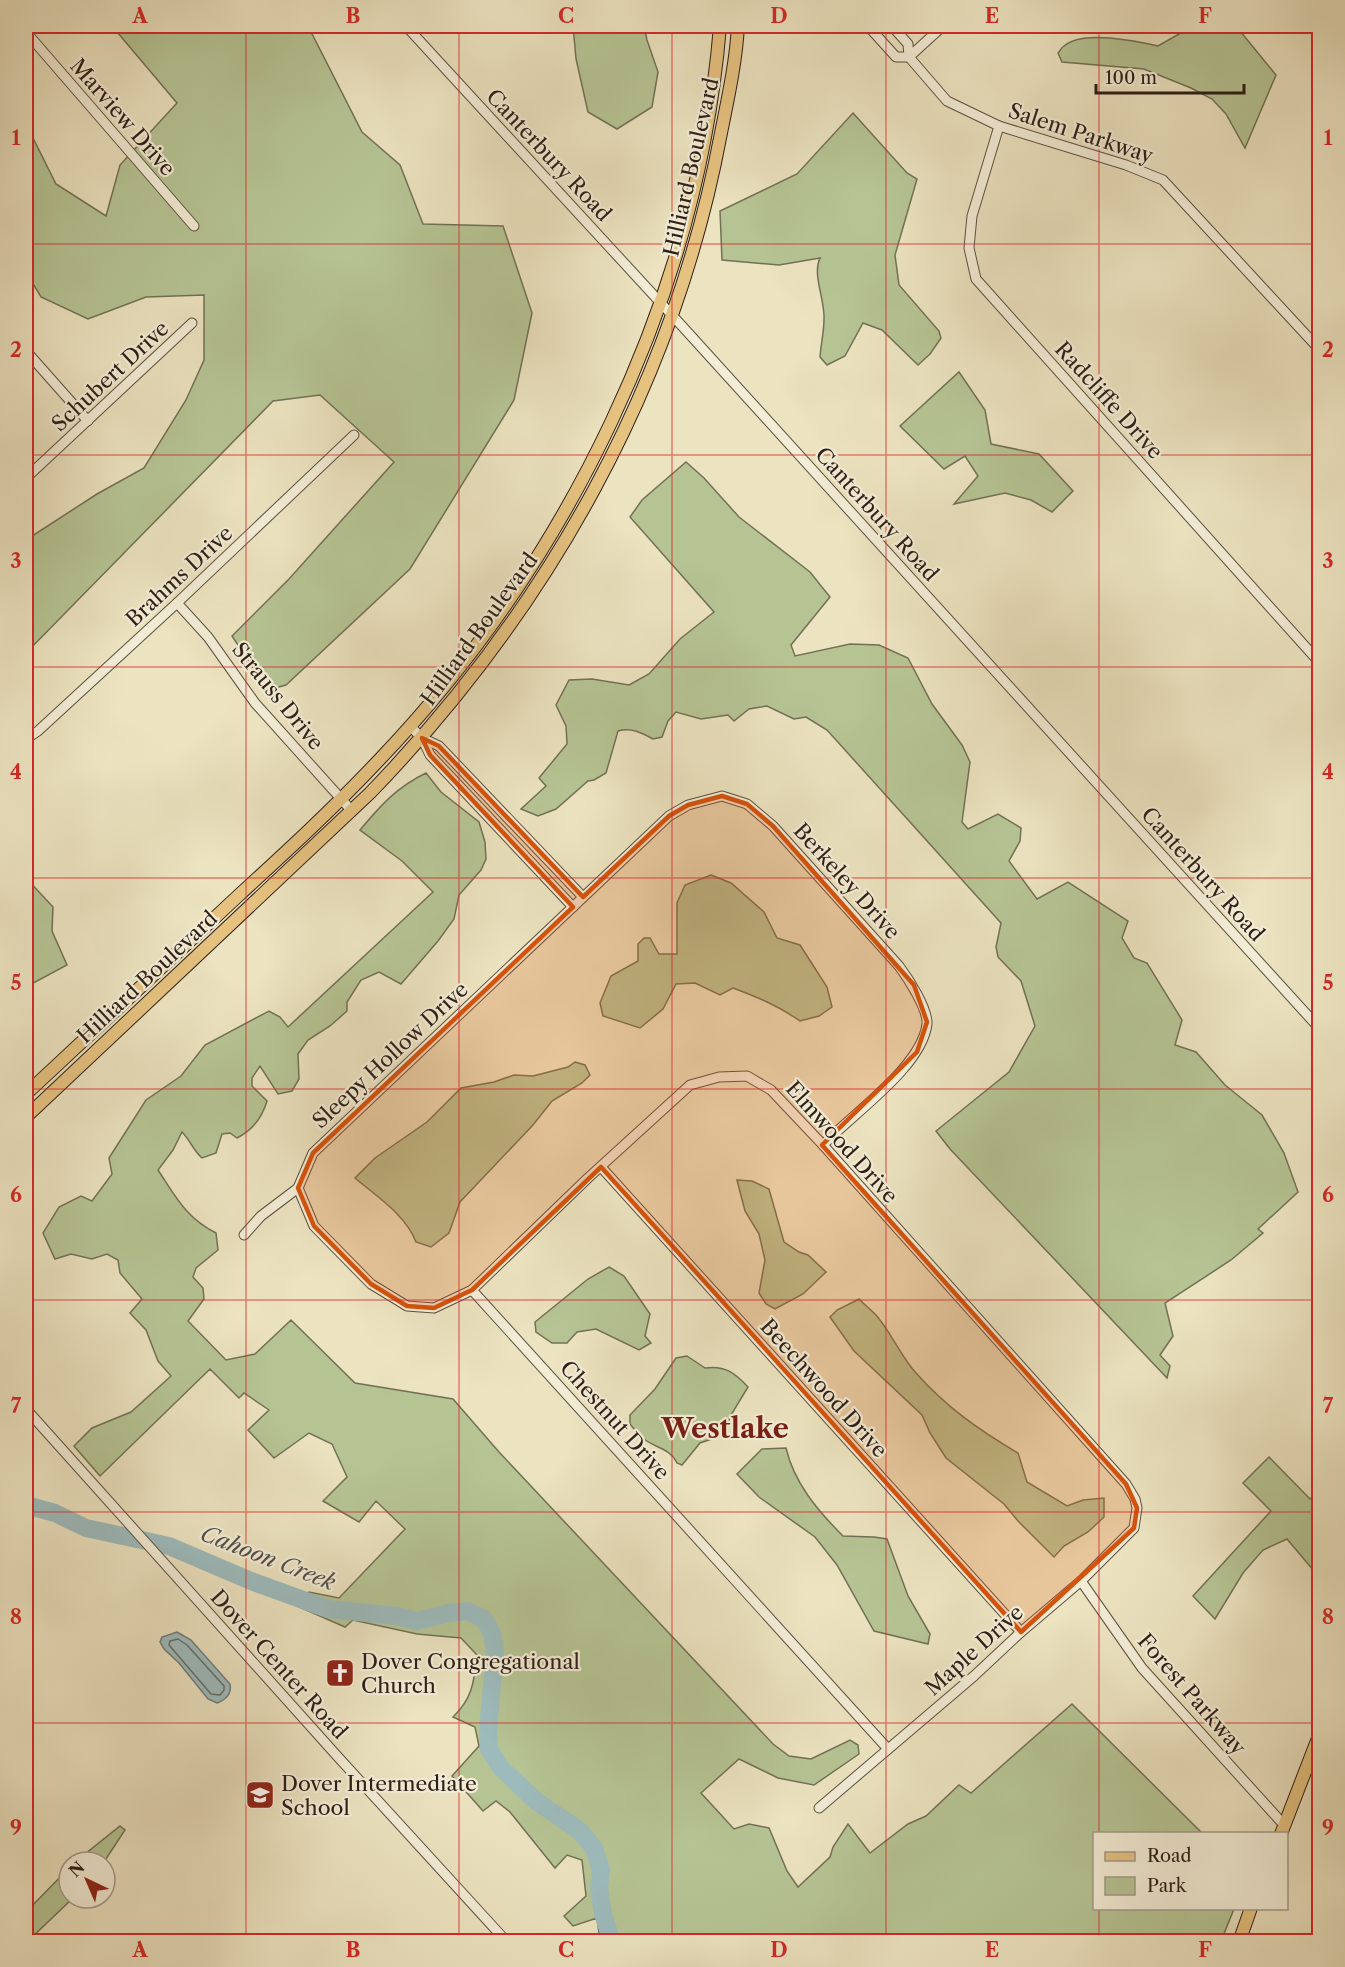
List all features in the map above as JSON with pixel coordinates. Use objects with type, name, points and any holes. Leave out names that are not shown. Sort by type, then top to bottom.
[{"type":"main road","name":"Hilliard Boulevard","points":[[26,1094],[341,799],[410,726],[513,595],[555,528],[585,474],[617,409],[646,339],[684,226],[701,155],[714,80],[720,26]]},
{"type":"main road","name":"Hilliard Boulevard","points":[[26,1117],[352,811],[422,738],[525,606],[569,535],[622,435],[645,387],[672,315],[690,264],[712,182],[730,90],[738,26]]},
{"type":"main road","points":[[1282,1829],[1320,1733]]},
{"type":"main road","points":[[1239,1941],[1250,1910]]},
{"type":"street","name":"Canterbury Road","points":[[406,26],[672,315],[1320,1029]]},
{"type":"street","name":"Salem Parkway","points":[[868,26],[896,57],[909,57],[947,101],[999,126],[1126,165],[1163,180],[1320,350]]},
{"type":"street","points":[[892,26],[908,44],[909,57]]},
{"type":"street","points":[[909,57],[943,26]]},
{"type":"street","name":"Marview Drive","points":[[26,32],[194,226]]},
{"type":"street","name":"Radcliffe Drive","points":[[999,126],[972,216],[969,248],[976,279],[1320,663]]},
{"type":"street","name":"Schubert Drive","points":[[26,478],[192,323]]},
{"type":"street","points":[[26,351],[88,421]]},
{"type":"street","name":"Brahms Drive","points":[[26,739],[38,731],[177,603],[354,435]]},
{"type":"street","name":"Strauss Drive","points":[[177,603],[208,638],[255,703],[352,811]]},
{"type":"street","points":[[410,726],[422,738],[430,755],[573,907]]},
{"type":"street","points":[[422,738],[439,746],[583,897]]},
{"type":"street","name":"Berkeley Drive","points":[[573,907],[669,816],[688,805],[722,796],[747,804],[773,826],[899,966],[914,986],[927,1022],[917,1052],[897,1076],[823,1145]]},
{"type":"street","name":"Sleepy Hollow Drive","points":[[244,1235],[261,1216],[298,1188],[313,1153],[573,907]]},
{"type":"street","name":"Elmwood Drive","points":[[472,1290],[690,1085],[719,1077],[747,1076],[771,1090],[823,1145],[1126,1484],[1135,1499],[1137,1508]]},
{"type":"street","name":"Beechwood Drive","points":[[601,1167],[1020,1632]]},
{"type":"street","points":[[298,1188],[314,1226],[371,1284],[407,1306],[434,1308],[472,1290]]},
{"type":"street","name":"Chestnut Drive","points":[[472,1290],[888,1749]]},
{"type":"street","name":"Dover Center Road","points":[[26,1409],[338,1757],[507,1941]]},
{"type":"street","name":"Maple Drive","points":[[819,1808],[1081,1581],[1134,1528],[1137,1508]]},
{"type":"street","name":"Forest Parkway","points":[[1081,1581],[1142,1668],[1282,1829]]},
{"type":"highlighted area","points":[[422,738],[439,746],[583,897],[669,816],[688,805],[722,796],[747,804],[773,826],[914,985],[927,1022],[917,1052],[822,1145],[1126,1484],[1137,1508],[1134,1528],[1021,1632],[601,1167],[472,1290],[434,1308],[407,1306],[371,1284],[314,1226],[298,1188],[313,1153],[573,907],[430,755]]},
{"type":"green space","points":[[112,26],[308,26],[362,132],[400,165],[423,224],[503,226],[532,313],[514,400],[410,569],[286,685],[268,690],[232,636],[289,579],[394,462],[320,395],[273,401],[26,653],[26,540],[97,494],[144,468],[186,400],[204,360],[204,295],[146,297],[88,319],[41,297],[26,272],[26,124],[56,184],[106,216],[120,165],[177,103]]},
{"type":"green space","points":[[573,26],[644,26],[658,72],[652,107],[617,129],[588,112],[576,59]]},
{"type":"green space","points":[[1193,26],[1236,26],[1276,75],[1245,148],[1226,114],[1212,99],[1191,88],[1144,69],[1062,62],[1058,53],[1072,41],[1096,38],[1158,46]]},
{"type":"green space","points":[[853,113],[907,173],[917,179],[895,255],[899,285],[939,331],[941,338],[930,354],[918,365],[882,330],[863,323],[845,356],[827,365],[820,357],[824,311],[817,272],[820,258],[779,265],[722,260],[720,211],[797,174]]},
{"type":"green space","points":[[959,372],[985,410],[991,444],[1039,454],[1073,491],[1052,512],[1031,500],[1005,493],[954,504],[978,476],[965,456],[944,469],[900,426]]},
{"type":"green space","points":[[686,462],[704,478],[739,517],[810,572],[830,597],[791,645],[795,656],[850,644],[879,645],[908,658],[932,704],[962,745],[970,762],[962,822],[968,829],[998,814],[1021,828],[1020,841],[1009,861],[1037,899],[1068,882],[1128,921],[1122,938],[1134,958],[1147,963],[1182,1020],[1175,1045],[1196,1052],[1225,1085],[1262,1115],[1284,1153],[1298,1192],[1258,1229],[1263,1233],[1231,1260],[1165,1303],[1173,1336],[1160,1355],[1170,1366],[1167,1378],[950,1149],[936,1131],[1009,1072],[1035,1026],[1021,981],[998,957],[996,947],[1001,923],[827,730],[806,717],[794,719],[767,706],[749,709],[734,721],[728,715],[701,719],[676,712],[668,721],[662,737],[653,739],[632,730],[618,731],[606,773],[588,781],[556,809],[538,816],[521,809],[546,786],[539,778],[567,744],[566,726],[556,705],[569,680],[592,679],[629,685],[649,674],[680,639],[714,612],[630,517],[642,500]]},
{"type":"green space","points":[[426,773],[441,792],[479,822],[485,842],[486,859],[481,870],[459,895],[454,919],[401,984],[379,972],[361,980],[347,1002],[347,1011],[330,1026],[308,1040],[298,1054],[299,1079],[292,1091],[278,1094],[260,1066],[252,1078],[252,1086],[267,1101],[260,1118],[252,1127],[237,1138],[230,1133],[222,1134],[216,1153],[202,1158],[182,1132],[173,1150],[158,1170],[189,1214],[216,1233],[218,1250],[196,1268],[193,1277],[203,1288],[204,1299],[188,1321],[226,1360],[255,1354],[291,1320],[355,1383],[453,1399],[499,1452],[773,1744],[789,1756],[811,1759],[850,1740],[858,1745],[859,1754],[814,1785],[778,1778],[739,1759],[701,1793],[734,1829],[749,1824],[769,1828],[787,1871],[798,1887],[830,1857],[833,1847],[848,1824],[870,1853],[908,1824],[926,1816],[959,1785],[971,1793],[1072,1704],[1201,1832],[1093,1832],[1093,1910],[1234,1910],[1221,1941],[600,1941],[597,1918],[573,1926],[564,1916],[586,1896],[582,1860],[567,1855],[555,1868],[510,1812],[496,1801],[483,1811],[452,1776],[479,1746],[475,1727],[453,1717],[469,1696],[477,1655],[461,1638],[417,1634],[353,1620],[345,1627],[297,1606],[309,1592],[339,1598],[405,1529],[376,1501],[359,1522],[323,1501],[347,1477],[332,1444],[309,1433],[274,1458],[248,1430],[269,1410],[244,1393],[239,1398],[210,1369],[100,1476],[74,1446],[92,1428],[131,1412],[171,1376],[158,1361],[146,1330],[130,1313],[142,1299],[120,1273],[118,1260],[107,1254],[92,1259],[71,1254],[55,1259],[43,1233],[59,1207],[81,1196],[92,1201],[112,1174],[109,1158],[146,1100],[181,1076],[205,1045],[269,1011],[280,1017],[288,1027],[433,892],[402,861],[360,830],[390,797],[406,784]]},
{"type":"green space","points":[[711,875],[731,883],[764,912],[777,938],[800,945],[827,987],[832,1007],[819,1016],[800,1021],[768,1002],[733,988],[720,995],[695,983],[676,984],[663,1009],[640,1028],[603,1016],[600,1003],[611,976],[638,961],[638,944],[644,938],[650,938],[659,954],[677,954],[677,903],[685,885]]},
{"type":"green space","points":[[26,878],[53,907],[52,931],[67,965],[26,987]]},
{"type":"green space","points":[[575,1062],[585,1065],[590,1075],[582,1083],[552,1101],[533,1125],[460,1202],[449,1233],[431,1247],[416,1242],[398,1215],[355,1178],[375,1158],[427,1122],[461,1088],[494,1082],[514,1075],[533,1076],[568,1067]]},
{"type":"green space","points":[[737,1180],[752,1181],[769,1189],[784,1242],[808,1255],[826,1272],[803,1294],[775,1309],[766,1304],[759,1293],[765,1260],[759,1234],[745,1211]]},
{"type":"green space","points":[[609,1267],[624,1276],[650,1314],[645,1336],[651,1343],[639,1350],[596,1329],[577,1332],[567,1343],[552,1343],[536,1332],[535,1322],[588,1279]]},
{"type":"green space","points":[[859,1299],[876,1315],[910,1366],[939,1397],[976,1427],[1018,1453],[1027,1482],[1067,1506],[1083,1500],[1104,1498],[1104,1517],[1088,1532],[1064,1546],[1054,1557],[1004,1504],[946,1458],[922,1415],[854,1351],[830,1317],[837,1310]]},
{"type":"green space","points":[[687,1356],[705,1368],[712,1367],[729,1371],[748,1387],[731,1415],[724,1435],[700,1443],[682,1465],[666,1451],[640,1436],[630,1424],[630,1415],[655,1389],[676,1358]]},
{"type":"green space","points":[[786,1448],[795,1473],[808,1496],[843,1536],[887,1539],[908,1596],[930,1634],[928,1644],[874,1631],[837,1565],[815,1537],[759,1497],[737,1474],[762,1449]]},
{"type":"green space","points":[[1269,1457],[1310,1499],[1319,1491],[1319,1577],[1287,1539],[1263,1550],[1243,1573],[1215,1619],[1193,1596],[1271,1511],[1243,1483]]},
{"type":"green space","points":[[120,1826],[125,1830],[112,1850],[90,1850]]},
{"type":"green space","points":[[57,1880],[57,1910],[60,1910],[28,1941],[26,1941],[26,1912]]},
{"type":"water","points":[[177,1632],[191,1640],[230,1684],[229,1694],[223,1700],[217,1703],[208,1699],[179,1663],[164,1649],[160,1642],[162,1637]]},
{"type":"waterway","name":"Cahoon Creek","points":[[26,1505],[55,1513],[86,1528],[169,1546],[251,1581],[328,1609],[397,1616],[417,1621],[468,1611],[484,1619],[492,1633],[495,1652],[488,1730],[489,1749],[501,1768],[536,1801],[580,1831],[594,1848],[601,1870],[599,1888],[603,1914],[612,1942]]},
{"type":"place","name":"Dover Congregational Church","points":[[340,1673]]},
{"type":"place","name":"Dover Intermediate School","points":[[260,1795]]},
{"type":"district","name":"Westlake","points":[[725,1428]]}]
